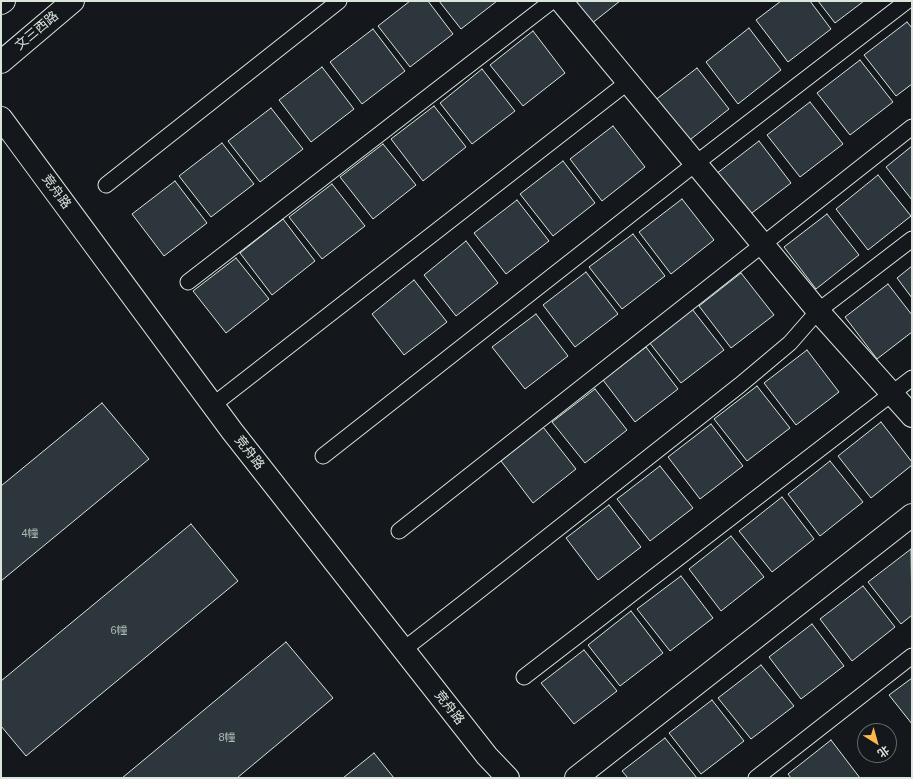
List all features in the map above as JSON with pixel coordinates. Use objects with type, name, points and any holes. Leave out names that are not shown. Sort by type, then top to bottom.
[{"type":"street","name":"文三西路","points":[[1,62],[73,1]]},
{"type":"street","points":[[561,1],[818,311],[912,416]]},
{"type":"street","name":"竞舟路","points":[[1,118],[213,405],[403,650],[487,756],[508,778]]},
{"type":"street","points":[[576,778],[912,515]]},
{"type":"lane","points":[[106,185],[339,1]]},
{"type":"lane","points":[[188,282],[552,1]]},
{"type":"lane","points":[[323,456],[695,164],[907,1]]},
{"type":"lane","points":[[213,405],[628,82]]},
{"type":"lane","points":[[399,532],[762,244],[912,128]]},
{"type":"lane","points":[[403,650],[476,594],[740,384],[790,343],[818,311],[912,240]]},
{"type":"lane","points":[[524,677],[912,378]]},
{"type":"lane","points":[[756,778],[912,656]]},
{"type":"building","points":[[410,1],[428,1],[453,34],[410,67],[378,26]]},
{"type":"building","points":[[439,1],[497,1],[461,29]]},
{"type":"building","points":[[574,1],[620,1],[591,24]]},
{"type":"building","points":[[781,1],[810,1],[831,29],[788,62],[756,20]]},
{"type":"building","points":[[818,1],[864,1],[835,23]]},
{"type":"building","points":[[907,22],[912,28],[912,84],[896,96],[864,55]]},
{"type":"building","points":[[749,28],[781,70],[738,104],[706,62]]},
{"type":"building","points":[[373,29],[405,71],[362,104],[330,62]]},
{"type":"building","points":[[533,31],[565,73],[523,106],[490,65]]},
{"type":"building","points":[[860,60],[893,102],[850,135],[817,93]]},
{"type":"building","points":[[322,67],[354,109],[311,142],[279,100]]},
{"type":"building","points":[[697,68],[729,109],[686,143],[654,101]]},
{"type":"building","points":[[482,69],[515,111],[472,144],[440,103]]},
{"type":"building","points":[[810,102],[843,144],[800,177],[767,135]]},
{"type":"building","points":[[434,106],[466,147],[423,181],[391,139]]},
{"type":"building","points":[[271,108],[303,149],[260,182],[228,141]]},
{"type":"building","points":[[613,126],[645,167],[602,201],[570,159]]},
{"type":"building","points":[[759,141],[791,183],[748,216],[716,174]]},
{"type":"building","points":[[222,143],[254,184],[211,217],[179,176]]},
{"type":"building","points":[[383,144],[416,185],[373,219],[340,177]]},
{"type":"building","points":[[912,146],[912,200],[886,167]]},
{"type":"building","points":[[563,161],[595,203],[553,236],[520,194]]},
{"type":"building","points":[[878,175],[911,216],[868,250],[836,209]]},
{"type":"building","points":[[175,181],[207,223],[164,256],[132,214]]},
{"type":"building","points":[[332,184],[365,226],[322,259],[289,217]]},
{"type":"building","points":[[682,199],[714,240],[671,274],[639,232]]},
{"type":"building","points":[[517,200],[549,241],[506,274],[474,233]]},
{"type":"building","points":[[827,214],[859,255],[816,289],[784,247]]},
{"type":"building","points":[[283,219],[315,261],[272,295],[240,253]]},
{"type":"building","points":[[633,234],[665,276],[622,309],[589,267]]},
{"type":"building","points":[[466,241],[498,283],[456,316],[424,275]]},
{"type":"building","points":[[236,258],[269,299],[226,333],[193,291]]},
{"type":"building","points":[[912,266],[912,298],[897,278]]},
{"type":"building","points":[[586,272],[618,314],[575,347],[543,305]]},
{"type":"building","points":[[741,273],[774,315],[731,348],[699,306]]},
{"type":"building","points":[[414,280],[447,322],[404,355],[372,314]]},
{"type":"building","points":[[888,284],[912,315],[912,332],[877,359],[845,317]]},
{"type":"building","points":[[692,309],[724,350],[681,383],[649,342]]},
{"type":"building","points":[[536,314],[568,356],[525,389],[492,347]]},
{"type":"building","points":[[646,347],[678,389],[635,422],[603,380]]},
{"type":"building","points":[[807,350],[839,392],[796,425],[764,383]]},
{"type":"building","points":[[757,386],[790,428],[747,461],[714,419]]},
{"type":"building","points":[[595,389],[627,430],[585,463],[552,422]]},
{"type":"building","points":[[102,403],[149,459],[1,581],[1,486]]},
{"type":"building","points":[[881,422],[912,462],[912,465],[871,498],[838,456]]},
{"type":"building","points":[[711,424],[743,466],[700,499],[668,457]]},
{"type":"building","points":[[543,427],[576,469],[533,503],[501,461]]},
{"type":"building","points":[[830,461],[863,502],[820,536],[788,494]]},
{"type":"building","points":[[660,466],[693,508],[650,541],[617,499]]},
{"type":"building","points":[[782,497],[814,539],[772,572],[739,531]]},
{"type":"building","points":[[609,505],[641,547],[598,580],[566,538]]},
{"type":"building","points":[[191,524],[238,581],[26,756],[1,726],[1,681]]},
{"type":"building","points":[[731,536],[764,577],[721,611],[689,569]]},
{"type":"building","points":[[911,549],[912,615],[901,624],[868,582]]},
{"type":"building","points":[[681,576],[713,618],[670,651],[637,609]]},
{"type":"building","points":[[863,586],[895,627],[852,661],[820,619]]},
{"type":"building","points":[[631,611],[663,653],[620,686],[588,645]]},
{"type":"building","points":[[812,624],[844,666],[801,699],[769,657]]},
{"type":"building","points":[[286,642],[333,698],[237,778],[122,778]]},
{"type":"building","points":[[584,650],[617,691],[574,724],[541,683]]},
{"type":"building","points":[[761,665],[794,706],[751,739],[718,698]]},
{"type":"building","points":[[912,678],[912,724],[889,695]]},
{"type":"building","points":[[712,700],[744,741],[701,774],[669,733]]},
{"type":"building","points":[[665,738],[697,778],[628,778],[622,771]]},
{"type":"building","points":[[831,740],[860,778],[791,778],[788,774]]},
{"type":"building","points":[[374,753],[394,778],[343,778]]}]
